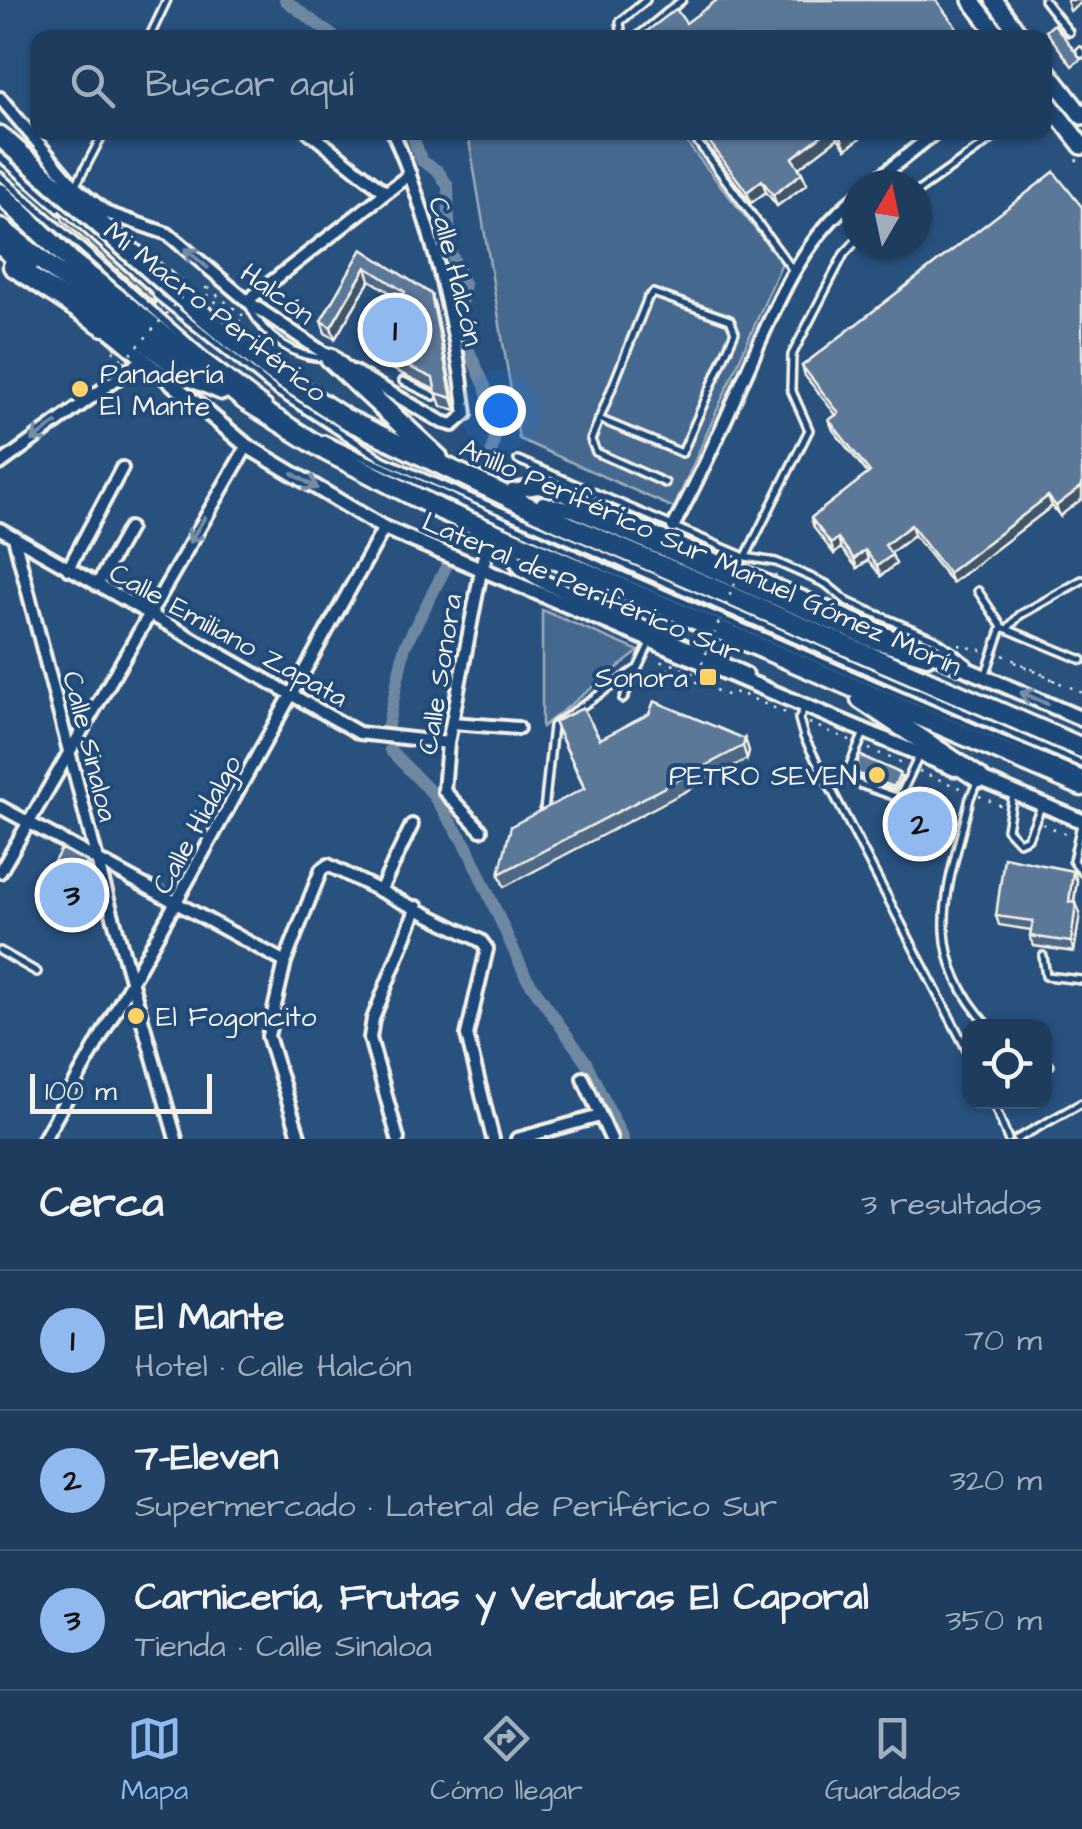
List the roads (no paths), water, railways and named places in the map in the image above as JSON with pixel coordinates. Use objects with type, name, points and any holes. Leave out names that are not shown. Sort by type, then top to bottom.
[{"type":"highway","name":"Anillo Periférico Sur Manuel Gómez Morín","points":[[0,136],[71,192],[274,372],[344,418],[457,474],[1082,748]]},
{"type":"highway","points":[[0,193],[74,264]]},
{"type":"highway","points":[[0,204],[246,400],[328,452],[442,510],[1082,786]]},
{"type":"highway","points":[[0,228],[64,282],[189,376],[246,400]]},
{"type":"highway","points":[[0,245],[104,326]]},
{"type":"highway","points":[[0,256],[104,326]]},
{"type":"highway","points":[[64,282],[104,326]]},
{"type":"highway","points":[[330,358],[457,474]]},
{"type":"highway","points":[[823,674],[976,786]]},
{"type":"highway","points":[[932,685],[1082,734]]},
{"type":"main road","points":[[971,0],[994,30]]},
{"type":"main road","points":[[994,0],[1016,30]]},
{"type":"main road","points":[[1052,77],[1082,116]]},
{"type":"main road","points":[[1052,108],[1082,146]]},
{"type":"street","name":"Halcón","points":[[0,98],[30,138]]},
{"type":"street","name":"Halcón","points":[[32,140],[71,192],[117,218],[168,234],[248,301],[330,358],[442,422],[462,421]]},
{"type":"street","points":[[319,140],[385,192]]},
{"type":"street","name":"Calle Halcón","points":[[396,140],[410,174],[447,314],[465,404],[462,421]]},
{"type":"street","points":[[889,170],[926,140]]},
{"type":"street","points":[[248,301],[410,174]]},
{"type":"street","points":[[673,528],[792,268],[830,217],[842,208]]},
{"type":"street","name":"Lateral de Periférico Sur","points":[[104,326],[246,446],[384,528],[648,647],[791,702],[802,713],[916,762],[976,786],[1014,792],[1082,821]]},
{"type":"street","points":[[0,464],[144,359]]},
{"type":"street","points":[[0,872],[246,446]]},
{"type":"street","points":[[68,570],[122,468]]},
{"type":"street","points":[[512,491],[538,487],[554,490],[1082,719]]},
{"type":"street","points":[[543,503],[575,511],[875,642],[986,676]]},
{"type":"street","points":[[97,586],[129,528]]},
{"type":"street","name":"Calle Hidalgo","points":[[44,1139],[384,528]]},
{"type":"street","points":[[0,544],[7,532]]},
{"type":"street","name":"Calle Emiliano Zapata","points":[[7,532],[359,733],[448,744]]},
{"type":"street","name":"Calle Sinaloa","points":[[7,532],[176,1139]]},
{"type":"street","points":[[480,571],[488,540]]},
{"type":"street","points":[[513,556],[522,568],[544,582],[717,658],[791,702]]},
{"type":"street","name":"Calle Sonora","points":[[480,571],[448,744],[444,791],[481,830]]},
{"type":"street","points":[[452,723],[518,728]]},
{"type":"street","points":[[0,807],[285,962]]},
{"type":"street","points":[[381,889],[412,825]]},
{"type":"street","points":[[300,1139],[268,1036],[285,962],[320,870],[328,865],[482,941],[487,949],[467,1035],[492,1139]]},
{"type":"street","points":[[398,1139],[370,1038],[373,1019],[417,907]]},
{"type":"street","points":[[583,1078],[611,1139]]},
{"type":"street","points":[[518,1139],[600,1116]]},
{"type":"lane","points":[[153,30],[166,0]]},
{"type":"lane","points":[[621,30],[620,22],[646,0]]},
{"type":"lane","points":[[646,30],[682,0]]},
{"type":"lane","points":[[1044,0],[1068,32]]},
{"type":"lane","points":[[1052,95],[1061,89]]},
{"type":"lane","points":[[71,192],[100,140]]},
{"type":"lane","points":[[696,140],[792,268]]},
{"type":"lane","points":[[932,181],[991,140]]},
{"type":"lane","name":"Mi Macro Periférico","points":[[0,157],[160,298],[276,392],[384,460],[1082,764]]},
{"type":"lane","name":"Mi Macro Periférico","points":[[0,176],[207,358],[273,408],[328,442],[612,571],[1082,774]]},
{"type":"lane","points":[[746,557],[809,430],[791,389],[792,355],[842,258]]},
{"type":"lane","points":[[600,419],[682,453],[735,325],[653,293],[591,440],[596,452],[665,484]]},
{"type":"lane","points":[[248,301],[260,328],[304,358],[330,358]]},
{"type":"lane","points":[[403,381],[434,396]]},
{"type":"lane","points":[[518,460],[673,528],[746,557],[776,562],[826,584],[848,602],[934,640],[986,676],[990,652],[1006,627],[1082,580]]},
{"type":"lane","points":[[978,592],[1006,627],[1082,660]]},
{"type":"lane","points":[[624,699],[648,647]]},
{"type":"lane","points":[[544,811],[553,726],[636,670]]},
{"type":"lane","points":[[802,713],[804,737],[962,1041]]},
{"type":"lane","points":[[862,739],[848,770],[854,782],[898,798],[916,762]]},
{"type":"lane","points":[[976,786],[941,931],[971,1007],[982,1019]]},
{"type":"lane","points":[[1014,792],[1008,809],[1008,829],[1019,842],[1028,838],[1042,804]]},
{"type":"lane","points":[[1082,821],[1073,861],[1082,872]]},
{"type":"lane","points":[[0,951],[36,972]]},
{"type":"lane","points":[[1043,956],[1046,976],[1082,980]]},
{"type":"lane","points":[[1017,1139],[1082,1104]]},
{"type":"lane","points":[[996,1109],[1008,1139]]},
{"type":"waterway","points":[[285,0],[325,30]]},
{"type":"waterway","points":[[414,140],[422,161],[438,171],[448,186],[450,250],[464,284],[460,315],[464,340],[485,386],[496,432],[486,476]]},
{"type":"waterway","points":[[387,729],[405,646],[446,567]]},
{"type":"waterway","points":[[390,750],[430,791],[466,845],[526,977],[586,1062],[623,1139]]},
{"type":"place","name":"El Mante","points":[[395,330]]},
{"type":"place","name":"Panadería El Mante","points":[[80,389]]},
{"type":"place","name":"Sonora","points":[[708,677]]},
{"type":"place","name":"PETRO SEVEN","points":[[877,775]]},
{"type":"place","name":"7-Eleven","points":[[920,824]]},
{"type":"place","name":"Carnicería, Frutas y Verduras El Caporal","points":[[72,895]]},
{"type":"place","name":"El Fogoncito","points":[[136,1016]]}]
